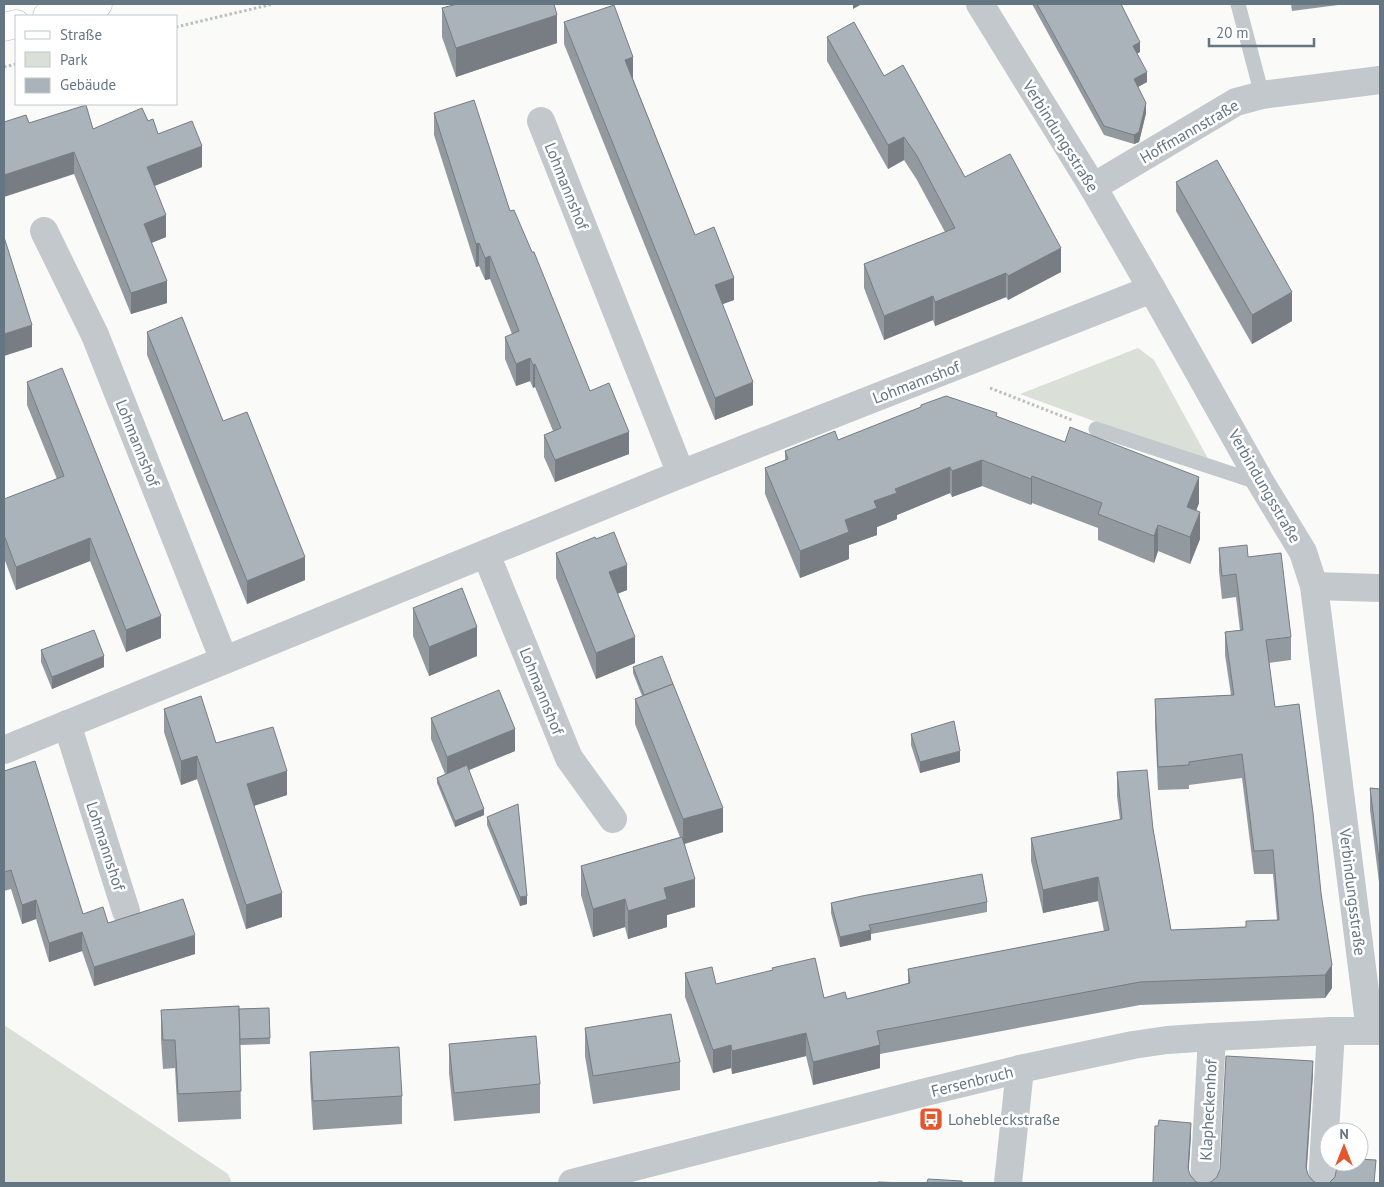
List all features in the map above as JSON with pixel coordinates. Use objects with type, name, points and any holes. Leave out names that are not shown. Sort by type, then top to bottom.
[{"type":"main road","points":[[51,15],[98,4]]},
{"type":"street","name":"Verbindungsstraße","points":[[980,4],[1093,187],[1261,483],[1303,552],[1314,586],[1375,1031]]},
{"type":"street","name":"Hoffmannstraße","points":[[1093,187],[1236,102],[1262,95],[1380,80]]},
{"type":"street","name":"Lohmannshof","points":[[541,121],[681,474]]},
{"type":"street","name":"Lohmannshof","points":[[44,231],[95,336],[224,660]]},
{"type":"street","name":"Lohmannshof","points":[[4,750],[681,474],[1152,289]]},
{"type":"street","name":"Lohmannshof","points":[[486,554],[569,758],[613,819]]},
{"type":"street","points":[[1314,586],[1380,588]]},
{"type":"street","name":"Lohmannshof","points":[[66,724],[126,911]]},
{"type":"street","points":[[1322,1183],[1331,1031]]},
{"type":"street","name":"Fersenbruch","points":[[572,1183],[1020,1069],[1133,1045],[1167,1040],[1212,1037],[1331,1031],[1375,1031]]},
{"type":"street","name":"Klapheckenhof","points":[[1204,1183],[1212,1037]]},
{"type":"street","points":[[1008,1183],[1020,1069]]},
{"type":"lane","points":[[1238,4],[1262,95]]},
{"type":"lane","points":[[1096,429],[1261,483]]},
{"type":"path","points":[[178,27],[273,4]]},
{"type":"path","points":[[976,359],[990,389],[1096,429]]},
{"type":"green space","points":[[1138,348],[1154,360],[1211,464],[1020,394]]},
{"type":"green space","points":[[4,1025],[228,1174],[232,1183],[4,1183]]},
{"type":"building","points":[[457,4],[554,4],[557,15],[456,48],[442,8]]},
{"type":"building","points":[[1037,4],[1121,4],[1140,42],[1133,46],[1147,72],[1134,79],[1146,103],[1139,132],[1134,135],[1104,126]]},
{"type":"building","points":[[614,5],[633,57],[625,60],[695,235],[714,227],[734,278],[715,285],[753,382],[715,398],[564,22]]},
{"type":"building","points":[[854,22],[884,76],[903,65],[965,177],[1010,154],[1061,248],[1008,276],[1006,273],[935,302],[933,296],[884,316],[864,264],[955,228],[917,156],[904,137],[888,145],[827,37]]},
{"type":"building","points":[[474,100],[510,211],[514,210],[532,252],[534,252],[590,391],[609,383],[629,432],[555,460],[544,435],[561,428],[535,364],[533,365],[530,358],[516,364],[505,337],[519,331],[490,256],[485,258],[479,243],[476,244],[434,113]]},
{"type":"building","points":[[86,105],[93,129],[142,108],[148,121],[153,119],[158,134],[192,121],[202,146],[147,167],[166,215],[144,224],[167,281],[131,293],[74,152],[4,175],[4,122],[26,115],[29,123]]},
{"type":"building","points":[[1217,160],[1292,292],[1252,315],[1176,182]]},
{"type":"building","points":[[4,237],[32,325],[4,334]]},
{"type":"building","points":[[182,317],[223,421],[247,412],[305,557],[247,581],[147,332]]},
{"type":"building","points":[[62,368],[161,616],[126,630],[90,538],[16,567],[4,535],[4,499],[64,476],[27,382]]},
{"type":"building","points":[[946,396],[997,413],[996,416],[1065,442],[1070,427],[1199,477],[1187,507],[1200,512],[1190,537],[1158,525],[1154,536],[1098,514],[1102,503],[1032,476],[1031,479],[982,460],[952,471],[950,467],[895,489],[897,493],[874,501],[877,508],[845,520],[849,532],[800,551],[765,468],[788,459],[785,451],[835,431],[838,440]]},
{"type":"building","points":[[614,532],[627,565],[609,572],[635,637],[596,653],[556,553],[595,537],[596,539]]},
{"type":"building","points":[[1247,545],[1248,557],[1281,553],[1291,637],[1266,640],[1275,707],[1299,704],[1321,893],[1332,965],[1325,975],[1140,982],[877,1031],[880,1045],[813,1062],[806,1033],[732,1051],[731,1045],[713,1050],[685,973],[712,967],[716,984],[815,958],[824,998],[845,992],[847,999],[910,983],[908,969],[1109,930],[1098,877],[1043,890],[1031,838],[1122,819],[1117,772],[1147,770],[1153,829],[1171,930],[1246,927],[1246,921],[1279,920],[1273,850],[1254,851],[1242,754],[1189,762],[1189,765],[1158,767],[1155,699],[1234,695],[1225,632],[1243,630],[1236,574],[1222,576],[1219,548]]},
{"type":"building","points":[[462,588],[477,627],[429,647],[413,608]]},
{"type":"building","points":[[94,630],[104,656],[52,677],[41,650]]},
{"type":"building","points":[[662,656],[673,684],[644,695],[633,667]]},
{"type":"building","points":[[673,684],[723,808],[683,819],[635,699]]},
{"type":"building","points":[[499,690],[515,729],[447,757],[431,718]]},
{"type":"building","points":[[201,696],[216,743],[273,727],[287,771],[247,784],[282,893],[246,905],[197,756],[181,761],[164,709]]},
{"type":"building","points":[[954,721],[960,751],[920,762],[911,734]]},
{"type":"building","points":[[35,761],[83,914],[103,907],[108,923],[183,899],[195,935],[94,967],[82,932],[49,943],[36,900],[22,905],[11,870],[4,872],[4,771]]},
{"type":"building","points":[[467,765],[484,809],[455,821],[437,778]]},
{"type":"building","points":[[1370,788],[1380,789],[1380,868]]},
{"type":"building","points":[[518,804],[527,896],[520,897],[487,817]]},
{"type":"building","points":[[682,837],[695,879],[664,888],[667,899],[628,911],[625,899],[593,909],[581,866]]},
{"type":"building","points":[[982,874],[987,902],[869,925],[871,930],[840,937],[831,903]]},
{"type":"building","points":[[239,1006],[241,1091],[178,1094],[175,1040],[163,1040],[161,1010]]},
{"type":"building","points":[[269,1008],[270,1038],[240,1039],[239,1009]]},
{"type":"building","points":[[671,1014],[680,1062],[593,1076],[585,1028]]},
{"type":"building","points":[[536,1036],[540,1084],[454,1093],[449,1044]]},
{"type":"building","points":[[399,1047],[402,1096],[313,1101],[310,1052]]},
{"type":"building","points":[[1226,1056],[1313,1061],[1306,1167],[1308,1175],[1314,1182],[1319,1183],[1206,1183],[1211,1182],[1217,1177],[1220,1169]]},
{"type":"building","points":[[1159,1120],[1191,1123],[1188,1168],[1190,1175],[1196,1182],[1201,1183],[1153,1183],[1155,1126],[1158,1126]]},
{"type":"building","points":[[1369,1160],[1376,1160],[1374,1183],[1329,1183],[1335,1177],[1336,1172],[1369,1172]]},
{"type":"building","points":[[928,1179],[962,1181],[962,1183],[927,1183]]},
{"type":"place","name":"Lohebleckstraße","points":[[931,1119]]}]
